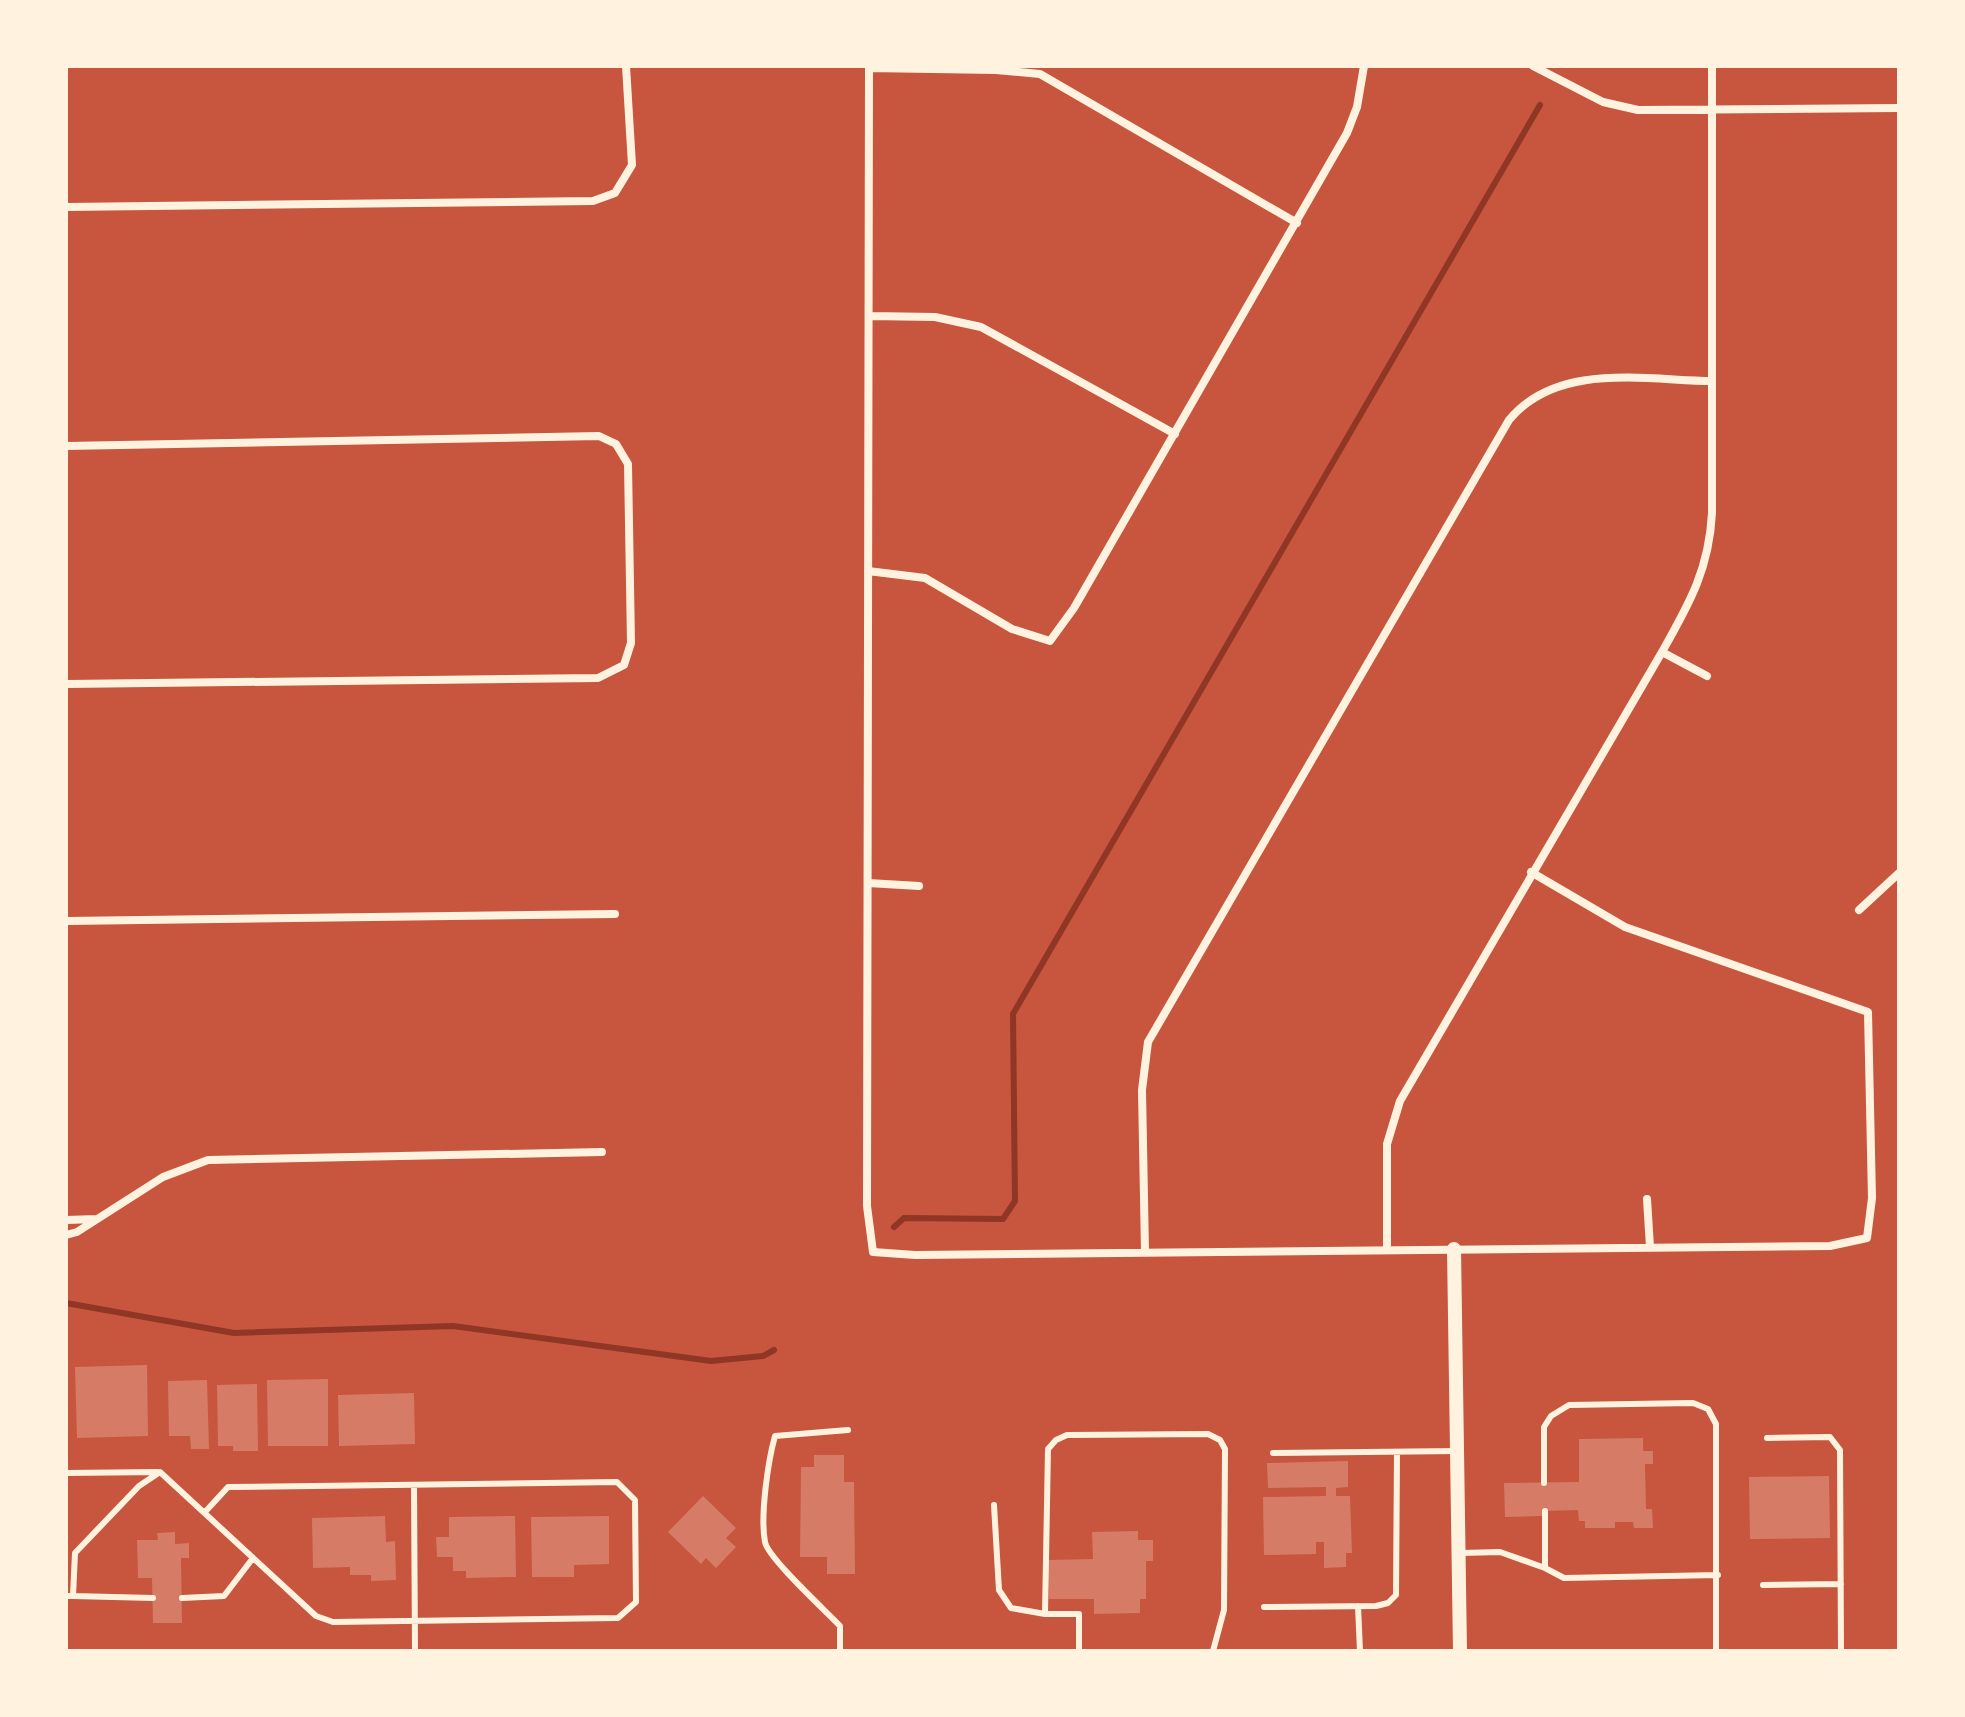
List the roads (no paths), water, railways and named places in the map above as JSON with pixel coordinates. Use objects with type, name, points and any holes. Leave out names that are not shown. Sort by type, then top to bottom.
[{"type":"street","points":[[66,207],[593,201],[615,193],[632,165],[626,66]]},
{"type":"street","points":[[868,571],[925,578],[1012,629],[1050,641],[1074,608],[1297,223],[1354,118],[1364,66]]},
{"type":"street","points":[[1533,66],[1580,92],[1619,107],[1666,111],[1899,108]]},
{"type":"street","points":[[1387,1248],[1386,1165],[1395,1113],[1531,872],[1662,652],[1694,594],[1708,560],[1712,513],[1712,66]]},
{"type":"street","points":[[1297,223],[1040,74],[869,67],[867,1206],[873,1252],[915,1255],[1830,1246],[1867,1238],[1872,1198],[1868,1012],[1625,927],[1531,872]]},
{"type":"street","points":[[869,316],[935,317],[981,327],[1175,434]]},
{"type":"street","points":[[1145,1252],[1142,1090],[1148,1042],[1509,420],[1531,397],[1563,383],[1711,381]]},
{"type":"street","points":[[66,446],[599,436],[623,452],[631,479],[631,643],[627,658],[618,669],[588,678],[66,684]]},
{"type":"street","points":[[1662,652],[1707,676]]},
{"type":"street","points":[[1859,910],[1899,873]]},
{"type":"street","points":[[868,883],[919,886]]},
{"type":"street","points":[[66,921],[615,914]]},
{"type":"street","points":[[66,1235],[178,1170],[226,1157],[602,1152]]},
{"type":"street","points":[[1647,1199],[1650,1247]]},
{"type":"street","points":[[66,1220],[98,1219]]},
{"type":"street","points":[[1454,1249],[1460,1651]]},
{"type":"lane","points":[[1544,1483],[1544,1427],[1560,1409],[1569,1405],[1702,1405],[1716,1424],[1716,1651]]},
{"type":"lane","points":[[840,1651],[840,1626],[773,1557],[765,1544],[767,1463],[775,1436],[848,1430]]},
{"type":"lane","points":[[1045,1614],[1048,1449],[1056,1440],[1067,1435],[1208,1434],[1220,1440],[1225,1449],[1224,1610],[1213,1651]]},
{"type":"lane","points":[[1767,1438],[1830,1437],[1837,1442],[1841,1651]]},
{"type":"lane","points":[[1273,1453],[1458,1451]]},
{"type":"lane","points":[[1264,1607],[1388,1603],[1398,1587],[1397,1452]]},
{"type":"lane","points":[[66,1473],[160,1472],[316,1616],[333,1622],[618,1618],[636,1602],[635,1500],[617,1482],[228,1487],[205,1512]]},
{"type":"lane","points":[[153,1598],[69,1596],[75,1553],[139,1486],[160,1472]]},
{"type":"lane","points":[[414,1485],[415,1651]]},
{"type":"lane","points":[[994,1505],[999,1590],[1011,1608],[1045,1614],[1079,1614],[1079,1651]]},
{"type":"lane","points":[[1545,1511],[1545,1568]]},
{"type":"lane","points":[[1460,1553],[1500,1552],[1564,1578],[1718,1575]]},
{"type":"lane","points":[[182,1598],[224,1596],[253,1558]]},
{"type":"lane","points":[[1763,1585],[1841,1584]]},
{"type":"lane","points":[[1358,1606],[1360,1651]]},
{"type":"waterway","points":[[894,1227],[904,1218],[1003,1219],[1015,1201],[1013,1014],[1540,105]]},
{"type":"waterway","points":[[66,1303],[234,1333],[453,1326],[711,1361],[763,1356],[774,1350]]}]
